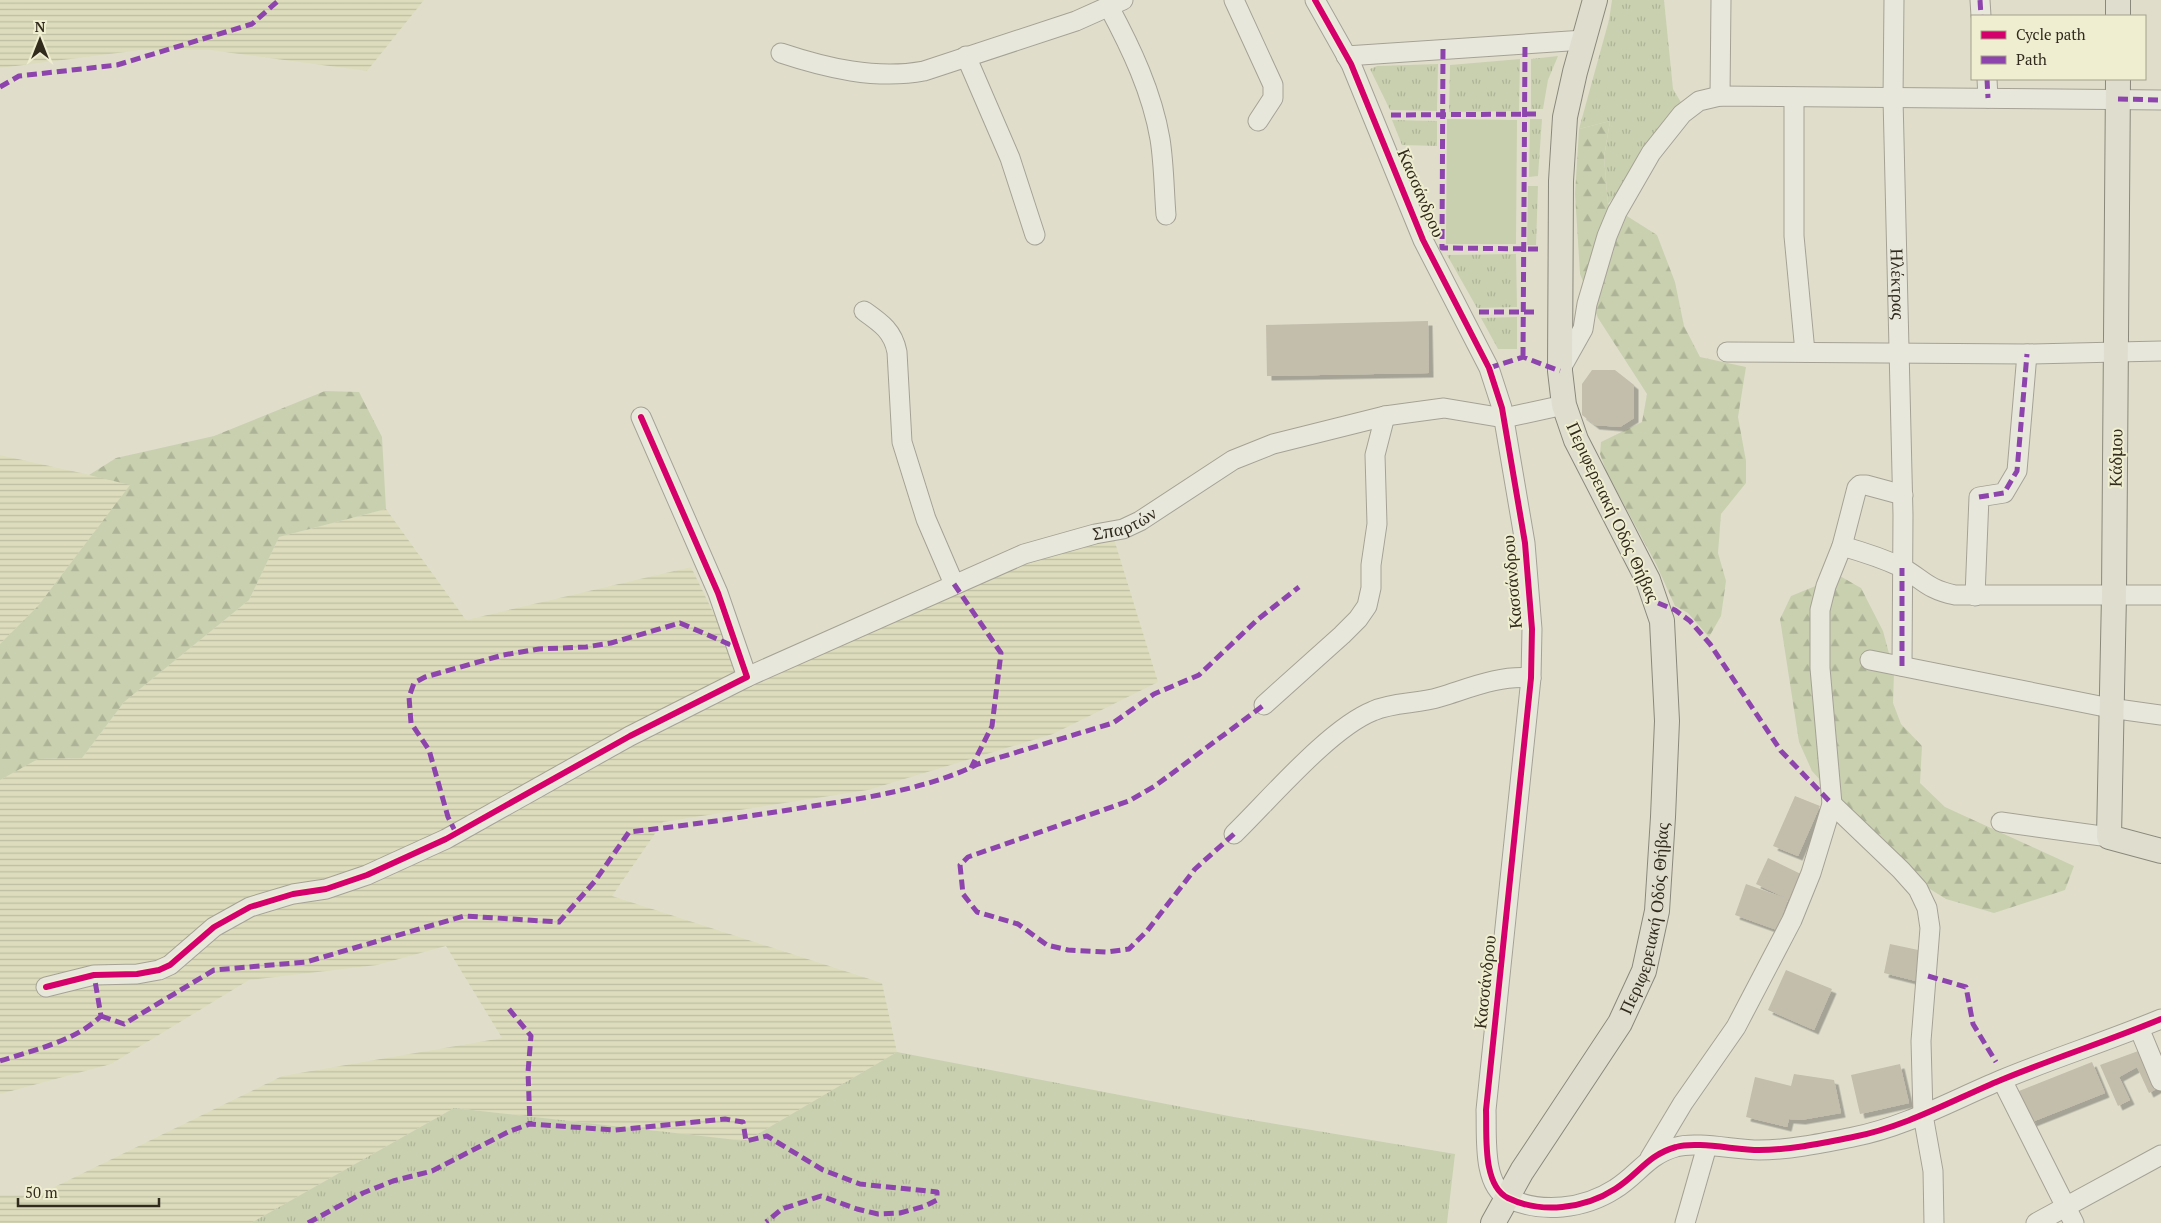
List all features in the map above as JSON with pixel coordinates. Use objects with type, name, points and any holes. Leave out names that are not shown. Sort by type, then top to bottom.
[{"type":"main road","name":"Περιφερειακή Οδός Θήβας","points":[[1506,1198],[1620,1023],[1644,970],[1657,911],[1667,721],[1662,621],[1658,603],[1648,580],[1576,440],[1564,405],[1560,371],[1561,181],[1566,117],[1594,0]]},
{"type":"main road","points":[[2118,0],[2118,15]]},
{"type":"main road","name":"Κάδμου","points":[[2109,838],[2117,352],[2118,89]]},
{"type":"main road","points":[[2109,838],[2161,851]]},
{"type":"main road","points":[[1493,1223],[1506,1198]]},
{"type":"street","points":[[1234,0],[1273,85],[1272,98],[1258,121]]},
{"type":"street","name":"Κασσάνδρου","points":[[1315,0],[1346,56],[1423,240],[1489,368],[1504,418],[1525,543],[1532,629],[1532,678],[1486,1110],[1488,1170],[1496,1186],[1506,1198]]},
{"type":"street","points":[[1720,96],[1721,0]]},
{"type":"street","name":"Ηλέκτρας","points":[[1894,0],[1893,98],[1901,353],[1903,495],[1902,666]]},
{"type":"street","points":[[1980,0],[1981,15]]},
{"type":"street","points":[[780,53],[816,65],[862,72],[901,75],[924,71],[1076,21],[1116,3],[1160,138],[1166,215]]},
{"type":"street","points":[[1346,56],[1584,40]]},
{"type":"street","points":[[966,56],[1010,158],[1035,235]]},
{"type":"street","points":[[1987,80],[1988,98]]},
{"type":"street","points":[[1560,371],[1583,329],[1587,304],[1607,236],[1617,212],[1651,153],[1682,114],[1699,101],[1720,96],[1988,98],[2118,89],[2161,100]]},
{"type":"street","points":[[1794,97],[1794,236],[1806,352]]},
{"type":"street","points":[[864,311],[885,327],[894,337],[897,352],[902,442],[926,519],[954,584]]},
{"type":"street","points":[[1727,352],[2027,354],[2161,351]]},
{"type":"street","points":[[1975,596],[1978,497],[2004,493],[2016,471],[2027,354]]},
{"type":"street","points":[[1504,418],[1564,405]]},
{"type":"street","name":"Σπαρτών","points":[[46,987],[94,975],[137,974],[159,970],[170,965],[214,927],[250,907],[294,894],[326,889],[367,875],[446,839],[630,736],[748,677],[1024,554],[1095,534],[1123,529],[1140,521],[1233,460],[1272,444],[1385,416],[1444,408],[1504,418]]},
{"type":"street","points":[[1264,705],[1342,635],[1358,619],[1367,606],[1371,588],[1371,564],[1377,524],[1375,455],[1385,416]]},
{"type":"street","points":[[642,417],[718,593],[748,677]]},
{"type":"street","points":[[1506,1198],[1539,1208],[1575,1204],[1615,1189],[1650,1158],[1683,1103],[1736,1028],[1765,976],[1811,873],[1832,804],[1820,668],[1819,624],[1826,586],[1842,546],[1855,491],[1860,485],[1874,486],[1903,495]]},
{"type":"street","points":[[1842,546],[1874,555],[1902,568],[1937,591],[1975,596],[2161,595]]},
{"type":"street","points":[[1870,660],[2110,708],[2161,715]]},
{"type":"street","points":[[1234,834],[1321,748],[1353,722],[1373,710],[1434,700],[1496,680],[1515,677],[1532,678]]},
{"type":"street","points":[[1832,804],[1901,870],[1918,890],[1927,908],[1930,928],[1921,1041],[1923,1114],[1933,1172],[1934,1223]]},
{"type":"street","points":[[2001,822],[2109,838]]},
{"type":"street","points":[[1650,1158],[1678,1146],[1762,1150],[1819,1144],[1864,1135],[1923,1114],[2002,1080],[2161,1019]]},
{"type":"street","points":[[2139,1028],[2161,1081]]},
{"type":"street","points":[[2002,1080],[2069,1215]]},
{"type":"street","points":[[1685,1223],[1707,1146]]},
{"type":"street","points":[[2036,1223],[2069,1215],[2161,1155]]},
{"type":"green space","points":[[0,0],[424,0],[367,71],[210,50],[141,50],[0,68]]},
{"type":"green space","points":[[1612,0],[1664,0],[1673,89],[1682,104],[1641,149],[1627,181],[1608,204],[1604,157],[1610,121],[1579,129],[1609,20]]},
{"type":"green space","points":[[1558,56],[1548,80],[1543,109],[1531,109],[1531,59]]},
{"type":"green space","points":[[1520,59],[1519,111],[1449,112],[1450,65]]},
{"type":"green space","points":[[1438,64],[1437,111],[1390,110],[1370,69],[1377,66]]},
{"type":"green space","points":[[1447,119],[1517,120],[1516,244],[1446,244]]},
{"type":"green space","points":[[1530,119],[1542,119],[1538,176],[1529,177]]},
{"type":"green space","points":[[1392,120],[1437,121],[1437,146],[1402,145]]},
{"type":"green space","points":[[1610,121],[1604,157],[1608,204],[1657,235],[1675,282],[1684,326],[1700,357],[1746,367],[1738,417],[1746,461],[1746,483],[1721,514],[1718,553],[1726,581],[1721,616],[1709,637],[1688,613],[1675,606],[1656,564],[1607,473],[1600,454],[1601,442],[1642,422],[1647,394],[1598,318],[1580,274],[1575,194],[1579,129]]},
{"type":"green space","points":[[1528,186],[1538,186],[1536,245],[1527,245]]},
{"type":"green space","points":[[1516,254],[1517,307],[1477,308],[1447,255]]},
{"type":"green space","points":[[1517,317],[1517,349],[1498,349],[1481,318]]},
{"type":"green space","points":[[325,391],[359,392],[382,437],[386,509],[279,537],[249,600],[124,702],[82,758],[38,759],[0,780],[0,644],[38,606],[130,485],[89,475],[116,458],[214,436]]},
{"type":"green space","points":[[0,455],[131,484],[38,606],[0,644]]},
{"type":"green space","points":[[386,509],[466,620],[691,567],[749,686],[1033,560],[1084,544],[1114,539],[1158,682],[1053,734],[868,790],[663,822],[612,896],[882,983],[897,1052],[746,1141],[454,1108],[251,1223],[0,1223],[0,1195],[38,1195],[282,1076],[502,1038],[446,946],[377,965],[249,980],[111,1064],[0,1094],[0,780],[37,759],[82,758],[124,702],[249,600],[279,537]]},
{"type":"green space","points":[[1840,576],[1861,588],[1883,631],[1894,672],[1893,703],[1901,724],[1922,746],[1920,783],[1945,807],[2074,866],[2065,890],[1994,913],[1946,899],[1925,886],[1841,803],[1812,771],[1799,742],[1780,619],[1791,596]]},
{"type":"green space","points":[[897,1052],[1234,1117],[1455,1154],[1447,1223],[251,1223],[454,1108],[746,1141]]},
{"type":"building","points":[[1428,321],[1429,373],[1267,376],[1266,325]]},
{"type":"building","points":[[1592,370],[1615,370],[1634,385],[1634,418],[1620,427],[1595,425],[1582,415],[1582,384]]},
{"type":"building","points":[[1795,796],[1820,806],[1798,856],[1773,846]]},
{"type":"building","points":[[1768,858],[1803,875],[1791,900],[1756,884]]},
{"type":"building","points":[[1746,884],[1788,899],[1777,930],[1735,915]]},
{"type":"building","points":[[1890,944],[1923,951],[1916,981],[1884,973]]},
{"type":"building","points":[[1786,970],[1832,989],[1814,1030],[1768,1010]]},
{"type":"building","points":[[2141,1050],[2158,1088],[2149,1093],[2137,1067],[2119,1077],[2130,1100],[2118,1106],[2100,1065]]},
{"type":"building","points":[[2092,1062],[2105,1093],[2032,1122],[2019,1091]]},
{"type":"building","points":[[1900,1064],[1909,1103],[1860,1114],[1851,1075]]},
{"type":"building","points":[[1794,1074],[1834,1080],[1841,1113],[1801,1120],[1789,1119],[1787,1127],[1746,1117],[1755,1077],[1791,1086]]},
{"type":"marked path","points":[[0,87],[19,76],[117,65],[252,24],[279,0]]},
{"type":"marked path","points":[[1980,0],[1981,15]]},
{"type":"marked path","points":[[1523,357],[1525,44]]},
{"type":"marked path","points":[[1443,49],[1442,248],[1539,249]]},
{"type":"marked path","points":[[1987,80],[1988,98]]},
{"type":"marked path","points":[[2118,99],[2161,100]]},
{"type":"marked path","points":[[1391,115],[1541,114]]},
{"type":"marked path","points":[[1479,312],[1534,312]]},
{"type":"marked path","points":[[1979,497],[2004,493],[2017,471],[2027,354]]},
{"type":"marked path","points":[[1489,368],[1523,357],[1560,371]]},
{"type":"marked path","points":[[1902,568],[1902,666]]},
{"type":"marked path","points":[[954,584],[1001,653],[992,726],[971,768]]},
{"type":"marked path","points":[[101,1016],[124,1024],[214,970],[306,962],[464,916],[559,922],[595,881],[629,832],[767,813],[898,791],[940,780],[978,764],[1113,723],[1154,694],[1199,675],[1257,620],[1299,587]]},
{"type":"marked path","points":[[1658,603],[1675,610],[1690,621],[1710,644],[1781,751],[1832,804]]},
{"type":"marked path","points":[[456,833],[448,817],[429,750],[411,723],[409,697],[414,683],[425,677],[503,655],[539,649],[586,647],[611,643],[680,623],[738,648]]},
{"type":"marked path","points":[[1234,834],[1195,869],[1147,931],[1129,949],[1107,952],[1068,950],[1047,945],[1018,924],[977,912],[963,894],[960,865],[968,857],[1129,801],[1155,786],[1264,705]]},
{"type":"marked path","points":[[0,1061],[40,1049],[67,1038],[91,1025],[101,1016],[94,975]]},
{"type":"marked path","points":[[1928,976],[1966,987],[1973,1024],[1996,1062]]},
{"type":"marked path","points":[[509,1009],[531,1036],[528,1072],[530,1124]]},
{"type":"marked path","points":[[308,1223],[363,1193],[393,1181],[432,1171],[510,1131],[530,1124],[615,1130],[725,1119],[743,1122],[746,1141],[767,1136],[823,1170],[860,1184],[937,1192],[937,1200],[925,1206],[900,1213],[878,1214],[857,1209],[821,1196],[782,1209],[766,1222]]},
{"type":"cycle path","points":[[1315,0],[1351,64],[1423,240],[1489,368],[1502,408],[1525,543],[1532,629],[1531,678],[1486,1110],[1490,1171],[1500,1192],[1508,1198],[1534,1206],[1562,1207],[1576,1205],[1603,1196],[1623,1184],[1657,1155],[1684,1145],[1771,1150],[1853,1137],[1910,1120],[2001,1080],[2161,1019]]},
{"type":"cycle path","points":[[46,987],[94,975],[137,974],[159,970],[170,965],[214,927],[250,907],[293,894],[326,889],[367,875],[446,839],[630,736],[747,677],[718,593],[641,417]]}]
